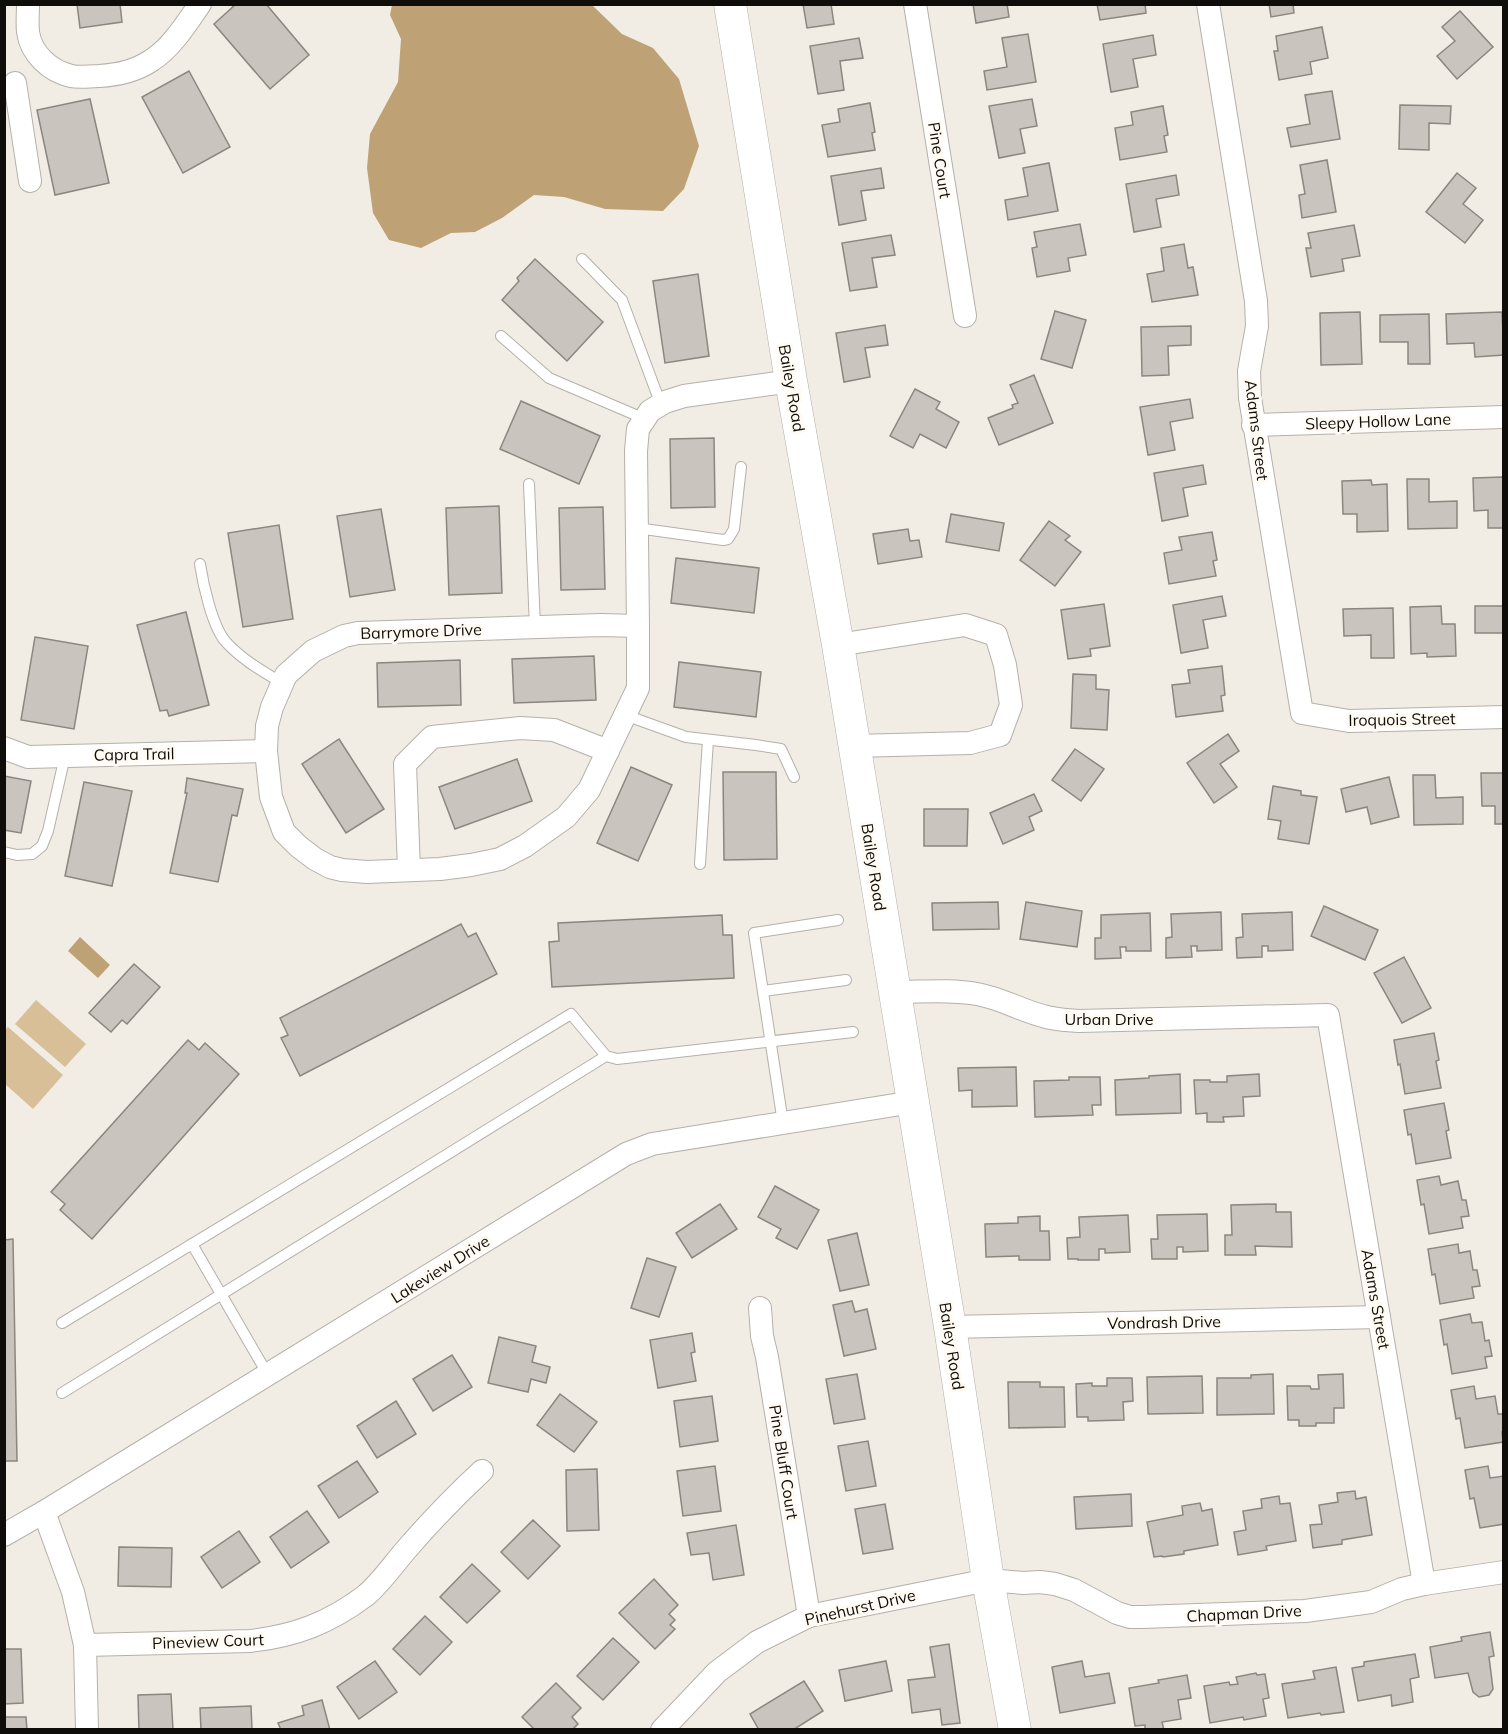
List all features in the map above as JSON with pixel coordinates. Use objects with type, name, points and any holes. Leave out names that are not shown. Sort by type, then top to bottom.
[{"type":"street","points":[[28,4],[28,34],[35,51],[45,64],[70,76],[117,75],[152,60],[173,40],[200,4]]},
{"type":"street","name":"Bailey Road","points":[[730,4],[950,1327],[988,1580],[1015,1730]]},
{"type":"street","name":"Pine Court","points":[[915,4],[966,316]]},
{"type":"street","name":"Adams Street","points":[[1208,4],[1256,302],[1257,326],[1249,371],[1250,398],[1302,713]]},
{"type":"street","points":[[30,181],[10,84],[45,64]]},
{"type":"street","points":[[653,412],[665,402],[684,396],[791,381]]},
{"type":"street","name":"Barrymore Drive","points":[[638,626],[601,625],[358,633],[344,636],[313,651],[286,675],[272,707],[267,726],[266,751],[271,797],[284,832],[315,859],[330,867],[368,872],[409,870],[471,865],[500,858],[525,846],[566,817],[589,790],[638,688],[638,626],[636,451],[638,429],[653,412]]},
{"type":"street","name":"Sleepy Hollow Lane","points":[[1254,424],[1503,417]]},
{"type":"street","points":[[838,645],[966,625],[996,635],[1005,665],[1011,705],[1000,735],[970,743],[854,746]]},
{"type":"street","name":"Iroquois Street","points":[[1302,713],[1349,721],[1503,717]]},
{"type":"street","points":[[409,870],[405,764],[432,737],[520,728],[554,730],[608,751]]},
{"type":"street","name":"Capra Trail","points":[[4,748],[28,757],[266,751]]},
{"type":"street","name":"Urban Drive","points":[[895,992],[955,991],[977,994],[1001,1000],[1042,1016],[1079,1021],[1328,1015]]},
{"type":"street","name":"Adams Street","points":[[1328,1015],[1424,1584]]},
{"type":"street","name":"Lakeview Drive","points":[[4,1535],[626,1154],[652,1144],[913,1101]]},
{"type":"street","name":"Pine Bluff Court","points":[[760,1308],[762,1336],[809,1616]]},
{"type":"street","name":"Vondrash Drive","points":[[950,1327],[1379,1317]]},
{"type":"street","name":"Pineview Court","points":[[85,1645],[274,1639],[317,1625],[334,1617],[367,1594],[434,1518],[482,1470]]},
{"type":"street","points":[[44,1512],[74,1592],[85,1645],[87,1730]]},
{"type":"street","name":"Chapman Drive","points":[[988,1580],[1055,1584],[1074,1590],[1118,1613],[1130,1617],[1142,1617],[1305,1611],[1371,1602],[1402,1589],[1424,1584],[1503,1572]]},
{"type":"street","name":"Pinehurst Drive","points":[[662,1730],[717,1672],[757,1642],[809,1616],[988,1580]]},
{"type":"lane","points":[[582,259],[622,300],[653,412]]},
{"type":"lane","points":[[501,336],[549,378],[653,412]]},
{"type":"lane","points":[[637,528],[728,539],[734,529],[741,467]]},
{"type":"lane","points":[[529,484],[535,627]]},
{"type":"lane","points":[[200,564],[202,581],[223,639],[244,659],[282,683]]},
{"type":"lane","points":[[625,715],[686,737],[781,749],[794,777]]},
{"type":"lane","points":[[700,864],[708,740]]},
{"type":"lane","points":[[4,852],[17,855],[32,854],[42,846],[48,831],[65,756]]},
{"type":"lane","points":[[783,1123],[754,933],[838,920]]},
{"type":"lane","points":[[763,991],[846,980]]},
{"type":"lane","points":[[62,1323],[571,1014],[606,1056],[617,1059],[853,1032]]},
{"type":"lane","points":[[62,1393],[606,1056]]},
{"type":"lane","points":[[192,1244],[268,1375]]},
{"type":"shaded area","points":[[392,5],[592,5],[622,34],[653,48],[679,79],[699,146],[684,189],[663,211],[605,209],[564,197],[534,195],[502,218],[475,232],[451,233],[421,248],[389,240],[373,213],[367,168],[370,134],[398,82],[401,39],[390,15]]},
{"type":"shaded area","points":[[80,937],[110,965],[98,978],[68,951]]},
{"type":"shaded area","points":[[36,1000],[86,1044],[65,1067],[15,1024]]},
{"type":"shaded area","points":[[8,1027],[63,1075],[33,1109],[5,1084],[5,1030]]},
{"type":"building","points":[[77,4],[120,4],[122,22],[80,28]]},
{"type":"building","points":[[236,4],[266,4],[309,55],[270,89],[214,24]]},
{"type":"building","points":[[803,4],[831,4],[834,24],[807,28]]},
{"type":"building","points":[[973,4],[1007,4],[1009,17],[976,23]]},
{"type":"building","points":[[1097,4],[1145,4],[1146,13],[1100,20]]},
{"type":"building","points":[[1269,4],[1293,4],[1294,13],[1271,17]]},
{"type":"building","points":[[1460,11],[1493,47],[1457,79],[1437,56],[1455,41],[1442,27]]},
{"type":"building","points":[[1322,27],[1328,58],[1310,62],[1312,74],[1279,80],[1274,51],[1278,51],[1276,36]]},
{"type":"building","points":[[1028,34],[1036,82],[987,90],[984,71],[1007,67],[1002,38]]},
{"type":"building","points":[[1153,35],[1156,55],[1133,59],[1138,87],[1111,92],[1103,44]]},
{"type":"building","points":[[859,38],[863,58],[840,61],[844,90],[818,94],[810,46]]},
{"type":"building","points":[[189,71],[230,147],[183,173],[142,97]]},
{"type":"building","points":[[1332,91],[1340,139],[1291,147],[1287,128],[1310,124],[1305,95]]},
{"type":"building","points":[[90,99],[109,183],[55,195],[37,110]]},
{"type":"building","points":[[1032,99],[1037,126],[1020,129],[1025,153],[999,158],[989,106]]},
{"type":"building","points":[[870,103],[875,132],[872,133],[875,150],[828,157],[822,125],[840,122],[838,109]]},
{"type":"building","points":[[1400,105],[1451,106],[1450,124],[1429,123],[1429,150],[1399,149]]},
{"type":"building","points":[[1163,106],[1168,135],[1164,136],[1167,152],[1120,160],[1115,128],[1133,125],[1131,112]]},
{"type":"building","points":[[1327,160],[1336,212],[1302,218],[1299,195],[1305,194],[1300,165]]},
{"type":"building","points":[[1049,163],[1058,211],[1008,220],[1005,200],[1028,196],[1023,168]]},
{"type":"building","points":[[881,168],[884,188],[861,191],[866,220],[839,225],[831,176]]},
{"type":"building","points":[[1457,173],[1476,188],[1463,204],[1483,220],[1465,243],[1426,212]]},
{"type":"building","points":[[1176,175],[1179,195],[1156,199],[1161,227],[1134,232],[1126,184]]},
{"type":"building","points":[[1080,224],[1086,255],[1068,258],[1070,271],[1037,277],[1032,248],[1037,247],[1034,232]]},
{"type":"building","points":[[1354,225],[1360,256],[1342,259],[1344,271],[1311,277],[1306,248],[1311,248],[1308,233]]},
{"type":"building","points":[[891,235],[895,255],[872,258],[877,287],[850,291],[842,243]]},
{"type":"building","points":[[1184,244],[1188,268],[1193,267],[1198,295],[1152,302],[1147,274],[1164,271],[1161,248]]},
{"type":"building","points":[[535,259],[603,322],[567,361],[502,300],[519,281],[517,278]]},
{"type":"building","points":[[698,274],[709,356],[665,363],[653,281]]},
{"type":"building","points":[[1055,311],[1086,320],[1072,368],[1041,359]]},
{"type":"building","points":[[1360,312],[1362,364],[1321,365],[1320,313]]},
{"type":"building","points":[[1502,312],[1504,355],[1475,357],[1474,343],[1447,344],[1446,314]]},
{"type":"building","points":[[1429,314],[1430,364],[1408,364],[1408,342],[1380,342],[1380,315]]},
{"type":"building","points":[[885,325],[888,345],[865,348],[870,377],[844,382],[836,333]]},
{"type":"building","points":[[1191,326],[1191,345],[1168,346],[1169,375],[1142,376],[1141,327]]},
{"type":"building","points":[[1034,375],[1053,423],[999,445],[988,418],[1013,408],[1012,405],[1018,403],[1010,385]]},
{"type":"building","points":[[915,389],[940,402],[936,409],[959,422],[946,448],[920,434],[913,448],[890,436]]},
{"type":"building","points":[[1190,399],[1193,418],[1170,422],[1175,450],[1148,455],[1140,407]]},
{"type":"building","points":[[521,401],[600,436],[579,484],[500,449]]},
{"type":"building","points":[[714,438],[715,507],[671,508],[670,439]]},
{"type":"building","points":[[1203,465],[1206,484],[1183,488],[1188,516],[1162,521],[1154,473]]},
{"type":"building","points":[[1503,477],[1504,528],[1488,528],[1488,510],[1474,511],[1473,478]]},
{"type":"building","points":[[1407,479],[1429,479],[1429,502],[1457,501],[1457,528],[1408,529]]},
{"type":"building","points":[[1371,480],[1372,485],[1387,484],[1388,531],[1357,532],[1357,514],[1343,514],[1342,481]]},
{"type":"building","points":[[499,506],[502,593],[449,595],[446,508]]},
{"type":"building","points":[[603,507],[605,589],[561,590],[559,508]]},
{"type":"building","points":[[381,509],[395,590],[350,597],[337,516]]},
{"type":"building","points":[[951,514],[1004,523],[999,551],[946,542]]},
{"type":"building","points":[[1049,521],[1070,536],[1065,540],[1081,552],[1055,586],[1020,560]]},
{"type":"building","points":[[279,525],[293,619],[243,627],[228,533]]},
{"type":"building","points":[[908,529],[910,541],[919,540],[922,557],[878,564],[873,534]]},
{"type":"building","points":[[1212,532],[1217,560],[1213,561],[1216,576],[1169,584],[1164,553],[1182,550],[1179,537]]},
{"type":"building","points":[[676,558],[759,568],[754,613],[671,603]]},
{"type":"building","points":[[1222,596],[1226,616],[1203,620],[1208,648],[1181,653],[1173,605]]},
{"type":"building","points":[[1104,604],[1110,646],[1090,649],[1091,656],[1068,659],[1061,610]]},
{"type":"building","points":[[1441,606],[1442,624],[1455,624],[1456,656],[1427,657],[1427,653],[1411,654],[1410,607]]},
{"type":"building","points":[[1475,606],[1504,606],[1504,655],[1503,633],[1475,633]]},
{"type":"building","points":[[1393,608],[1394,658],[1371,658],[1371,635],[1344,636],[1343,609]]},
{"type":"building","points":[[186,612],[209,705],[169,716],[167,710],[160,711],[137,625]]},
{"type":"building","points":[[35,637],[88,646],[74,729],[21,720]]},
{"type":"building","points":[[594,656],[596,700],[514,703],[512,659]]},
{"type":"building","points":[[460,660],[461,705],[378,707],[377,663]]},
{"type":"building","points":[[679,662],[761,672],[756,717],[674,707]]},
{"type":"building","points":[[1222,666],[1225,695],[1221,696],[1223,711],[1176,717],[1172,685],[1190,683],[1188,670]]},
{"type":"building","points":[[1073,674],[1096,675],[1096,689],[1109,690],[1107,730],[1071,728]]},
{"type":"building","points":[[1228,734],[1239,751],[1220,764],[1237,787],[1214,803],[1187,763]]},
{"type":"building","points":[[339,739],[384,809],[346,833],[302,764]]},
{"type":"building","points":[[1075,749],[1104,769],[1081,801],[1052,780]]},
{"type":"building","points":[[517,759],[532,801],[455,829],[439,787]]},
{"type":"building","points":[[631,767],[672,785],[638,861],[597,843]]},
{"type":"building","points":[[723,772],[776,772],[777,859],[724,860]]},
{"type":"building","points":[[1481,773],[1504,773],[1504,824],[1495,824],[1495,806],[1482,806]]},
{"type":"building","points":[[1413,775],[1435,775],[1436,798],[1463,797],[1463,824],[1414,825]]},
{"type":"building","points":[[4,776],[31,781],[21,833],[4,830]]},
{"type":"building","points":[[1389,777],[1399,817],[1371,824],[1367,807],[1346,812],[1341,789]]},
{"type":"building","points":[[187,778],[243,789],[237,816],[232,815],[218,882],[170,873],[187,793],[185,793]]},
{"type":"building","points":[[84,782],[132,791],[112,886],[65,876]]},
{"type":"building","points":[[1273,786],[1301,791],[1301,795],[1317,797],[1309,844],[1278,839],[1281,821],[1268,819]]},
{"type":"building","points":[[1034,794],[1042,811],[1029,817],[1034,830],[1003,844],[990,813]]},
{"type":"building","points":[[924,809],[968,809],[967,846],[924,846]]},
{"type":"building","points":[[998,902],[999,929],[933,930],[932,903]]},
{"type":"building","points":[[1026,902],[1082,911],[1077,947],[1020,939]]},
{"type":"building","points":[[1324,906],[1378,930],[1365,960],[1311,936]]},
{"type":"building","points":[[1221,912],[1222,950],[1197,951],[1197,946],[1191,946],[1192,957],[1166,958],[1166,938],[1172,937],[1171,914]]},
{"type":"building","points":[[1292,912],[1293,950],[1268,951],[1268,946],[1262,946],[1262,957],[1237,958],[1236,938],[1243,937],[1242,914]]},
{"type":"building","points":[[1150,913],[1151,951],[1126,951],[1126,947],[1120,947],[1121,958],[1095,959],[1095,938],[1101,938],[1101,915]]},
{"type":"building","points":[[722,915],[723,935],[732,935],[734,978],[552,987],[549,942],[559,941],[558,923]]},
{"type":"building","points":[[461,924],[468,937],[476,933],[497,974],[300,1076],[281,1038],[288,1035],[280,1018]]},
{"type":"building","points":[[1404,957],[1431,1008],[1402,1023],[1374,973]]},
{"type":"building","points":[[134,964],[160,987],[127,1024],[122,1020],[111,1032],[89,1013]]},
{"type":"building","points":[[1434,1033],[1441,1088],[1405,1094],[1394,1040]]},
{"type":"building","points":[[188,1040],[199,1050],[205,1043],[239,1074],[92,1239],[60,1210],[65,1204],[51,1192]]},
{"type":"building","points":[[1016,1067],[1017,1106],[972,1107],[972,1090],[959,1091],[958,1068]]},
{"type":"building","points":[[1180,1074],[1181,1113],[1116,1115],[1115,1080]]},
{"type":"building","points":[[1259,1074],[1260,1096],[1243,1097],[1244,1116],[1223,1117],[1224,1122],[1207,1122],[1207,1113],[1196,1114],[1194,1080],[1227,1082],[1227,1076]]},
{"type":"building","points":[[1069,1077],[1100,1077],[1101,1105],[1092,1105],[1093,1115],[1035,1117],[1034,1081],[1069,1080]]},
{"type":"building","points":[[1444,1103],[1451,1158],[1416,1164],[1404,1110]]},
{"type":"building","points":[[1439,1176],[1441,1185],[1458,1181],[1462,1200],[1466,1200],[1469,1216],[1461,1217],[1463,1228],[1429,1234],[1417,1180]]},
{"type":"building","points":[[775,1186],[819,1210],[797,1249],[776,1238],[781,1229],[758,1217]]},
{"type":"building","points":[[720,1204],[737,1229],[692,1258],[676,1233]]},
{"type":"building","points":[[1276,1204],[1276,1212],[1291,1212],[1292,1247],[1255,1246],[1256,1255],[1225,1255],[1225,1235],[1232,1235],[1231,1205]]},
{"type":"building","points":[[1207,1214],[1208,1251],[1183,1252],[1183,1247],[1177,1247],[1177,1259],[1152,1259],[1151,1239],[1158,1239],[1157,1215]]},
{"type":"building","points":[[1128,1215],[1130,1252],[1105,1253],[1105,1249],[1099,1249],[1099,1260],[1068,1259],[1067,1238],[1080,1237],[1079,1217]]},
{"type":"building","points":[[1040,1216],[1040,1231],[1049,1231],[1050,1260],[1019,1260],[1019,1256],[986,1257],[985,1224],[1018,1223],[1018,1217]]},
{"type":"building","points":[[857,1233],[869,1285],[840,1291],[828,1240]]},
{"type":"building","points":[[13,1239],[17,1461],[4,1461],[4,1240]]},
{"type":"building","points":[[1458,1244],[1459,1253],[1470,1251],[1473,1270],[1477,1270],[1480,1286],[1472,1287],[1474,1298],[1440,1304],[1428,1249]]},
{"type":"building","points":[[647,1258],[676,1267],[659,1317],[631,1308]]},
{"type":"building","points":[[852,1301],[855,1312],[867,1309],[876,1349],[844,1356],[833,1305]]},
{"type":"building","points":[[1470,1314],[1472,1323],[1482,1322],[1485,1341],[1489,1340],[1492,1356],[1485,1357],[1487,1368],[1452,1374],[1440,1320]]},
{"type":"building","points":[[692,1333],[695,1352],[691,1353],[696,1381],[658,1388],[650,1340]]},
{"type":"building","points":[[499,1337],[536,1346],[532,1362],[550,1367],[546,1383],[531,1379],[528,1392],[488,1383]]},
{"type":"building","points":[[452,1355],[472,1387],[433,1411],[413,1379]]},
{"type":"building","points":[[857,1374],[865,1419],[834,1424],[826,1379]]},
{"type":"building","points":[[1273,1374],[1274,1414],[1217,1415],[1217,1378],[1251,1378],[1251,1375]]},
{"type":"building","points":[[1343,1374],[1344,1408],[1334,1408],[1334,1423],[1299,1426],[1299,1420],[1288,1420],[1287,1386],[1310,1386],[1311,1389],[1319,1389],[1318,1375]]},
{"type":"building","points":[[1202,1376],[1203,1413],[1148,1414],[1147,1377]]},
{"type":"building","points":[[1107,1378],[1132,1378],[1133,1401],[1123,1402],[1124,1420],[1088,1421],[1088,1417],[1077,1417],[1076,1384],[1092,1383],[1092,1386],[1107,1386]]},
{"type":"building","points":[[1008,1382],[1040,1382],[1040,1387],[1064,1387],[1065,1427],[1009,1428]]},
{"type":"building","points":[[1474,1386],[1476,1399],[1495,1396],[1498,1414],[1504,1414],[1503,1442],[1465,1448],[1460,1418],[1456,1419],[1451,1390]]},
{"type":"building","points":[[560,1394],[597,1422],[574,1452],[537,1425]]},
{"type":"building","points":[[712,1396],[718,1441],[680,1447],[674,1401]]},
{"type":"building","points":[[396,1401],[416,1434],[377,1458],[357,1426]]},
{"type":"building","points":[[868,1441],[876,1486],[846,1491],[838,1446]]},
{"type":"building","points":[[357,1461],[378,1492],[339,1518],[318,1486]]},
{"type":"building","points":[[715,1466],[721,1511],[683,1516],[677,1471]]},
{"type":"building","points":[[1488,1466],[1490,1478],[1504,1476],[1504,1524],[1480,1528],[1474,1498],[1470,1499],[1465,1470]]},
{"type":"building","points":[[597,1469],[599,1530],[567,1531],[566,1470]]},
{"type":"building","points":[[1355,1491],[1356,1499],[1366,1497],[1372,1535],[1342,1540],[1342,1544],[1313,1548],[1310,1525],[1322,1524],[1319,1505],[1338,1502],[1337,1493]]},
{"type":"building","points":[[1131,1494],[1132,1526],[1076,1529],[1074,1497]]},
{"type":"building","points":[[1279,1496],[1280,1504],[1290,1503],[1296,1541],[1266,1546],[1267,1550],[1238,1555],[1234,1532],[1246,1530],[1243,1511],[1262,1508],[1261,1499]]},
{"type":"building","points":[[1200,1503],[1202,1511],[1212,1509],[1218,1545],[1184,1551],[1184,1554],[1154,1557],[1147,1522],[1183,1515],[1182,1506]]},
{"type":"building","points":[[885,1504],[893,1549],[863,1554],[855,1509]]},
{"type":"building","points":[[307,1511],[329,1542],[291,1568],[270,1537]]},
{"type":"building","points":[[533,1520],[560,1546],[528,1579],[501,1552]]},
{"type":"building","points":[[736,1525],[744,1575],[713,1580],[709,1553],[691,1555],[687,1533]]},
{"type":"building","points":[[239,1531],[260,1562],[222,1588],[201,1557]]},
{"type":"building","points":[[119,1547],[172,1548],[171,1587],[118,1586]]},
{"type":"building","points":[[472,1564],[500,1591],[467,1623],[440,1597]]},
{"type":"building","points":[[654,1579],[678,1605],[669,1614],[675,1620],[670,1625],[675,1629],[655,1649],[619,1613]]},
{"type":"building","points":[[425,1616],[452,1642],[420,1675],[393,1649]]},
{"type":"building","points":[[1490,1632],[1494,1656],[1489,1657],[1493,1689],[1489,1695],[1479,1697],[1473,1692],[1468,1673],[1435,1678],[1430,1647],[1462,1641],[1461,1637]]},
{"type":"building","points":[[613,1638],[639,1662],[603,1700],[577,1676]]},
{"type":"building","points":[[949,1644],[960,1723],[942,1725],[940,1709],[912,1713],[908,1680],[935,1677],[930,1647]]},
{"type":"building","points":[[4,1649],[21,1649],[23,1703],[4,1704]]},
{"type":"building","points":[[1415,1654],[1419,1677],[1410,1679],[1413,1702],[1392,1706],[1391,1695],[1358,1701],[1352,1668],[1364,1666],[1364,1662]]},
{"type":"building","points":[[375,1661],[397,1692],[359,1719],[337,1687]]},
{"type":"building","points":[[886,1661],[892,1691],[845,1701],[839,1670]]},
{"type":"building","points":[[1082,1661],[1085,1677],[1109,1673],[1115,1703],[1060,1713],[1052,1667]]},
{"type":"building","points":[[1336,1667],[1344,1712],[1288,1718],[1282,1684],[1315,1679],[1313,1671]]},
{"type":"building","points":[[1256,1673],[1257,1675],[1265,1674],[1269,1698],[1263,1699],[1266,1716],[1244,1720],[1243,1717],[1210,1723],[1204,1686],[1229,1682],[1230,1685],[1238,1684],[1236,1677]]},
{"type":"building","points":[[1187,1675],[1191,1698],[1178,1700],[1181,1719],[1162,1722],[1164,1730],[1145,1730],[1145,1725],[1135,1726],[1129,1688]]},
{"type":"building","points":[[804,1681],[823,1711],[793,1730],[759,1730],[750,1714]]},
{"type":"building","points":[[556,1683],[581,1708],[572,1717],[578,1724],[575,1730],[535,1730],[522,1717]]},
{"type":"building","points":[[171,1694],[173,1730],[139,1730],[138,1695]]},
{"type":"building","points":[[322,1700],[330,1730],[281,1730],[278,1723],[304,1715],[302,1706]]},
{"type":"building","points":[[251,1706],[252,1730],[201,1730],[200,1708]]},
{"type":"building","points":[[4,1717],[26,1717],[27,1730],[4,1730]]}]
